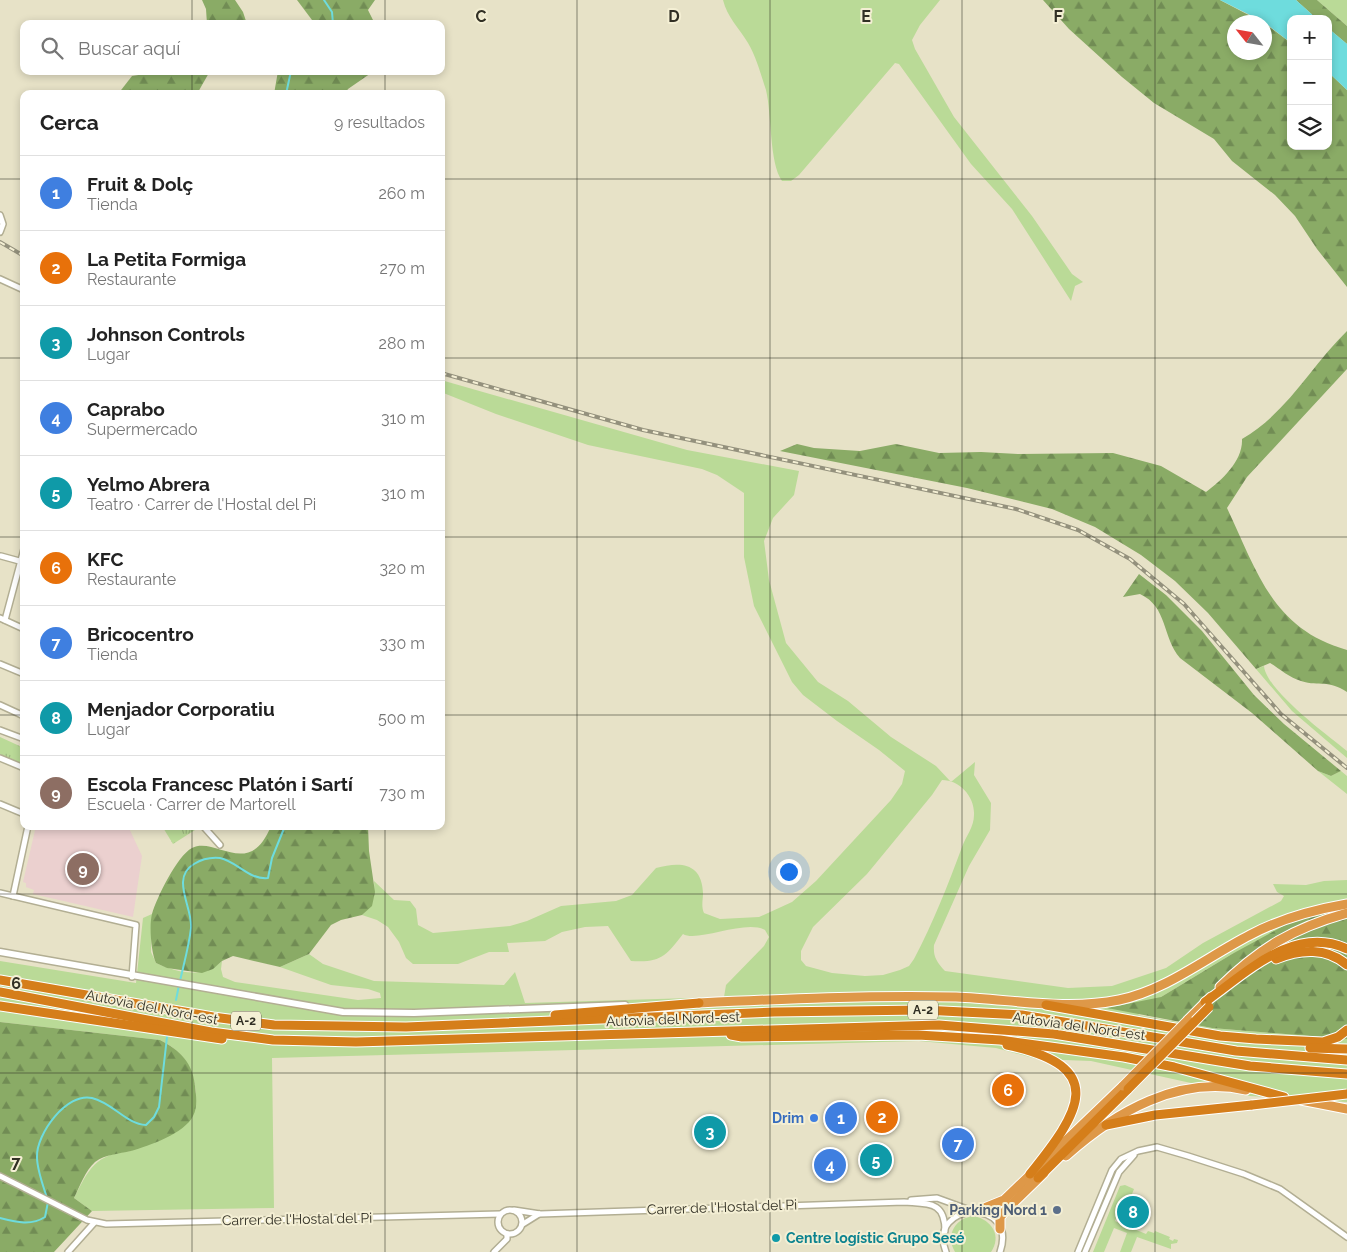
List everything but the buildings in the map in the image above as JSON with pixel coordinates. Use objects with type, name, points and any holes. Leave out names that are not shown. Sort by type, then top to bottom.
[{"type":"highway","points":[[1046,1005],[1110,1002],[1148,993],[1264,928],[1307,913],[1347,904]]},
{"type":"highway","points":[[1034,1176],[1125,1088],[1263,949],[1303,926],[1347,913]]},
{"type":"highway","points":[[1207,1005],[1272,955],[1294,945],[1322,942],[1347,949]]},
{"type":"highway","points":[[1207,1005],[1255,971],[1284,955],[1302,952],[1321,952],[1333,956],[1347,965]]},
{"type":"highway","name":"Autovia del Nord-est","points":[[0,980],[213,1017],[274,1024],[406,1027],[774,1012],[953,1012],[1022,1015],[1236,1051],[1347,1060]]},
{"type":"highway","name":"Autovia del Nord-est","points":[[0,992],[211,1032],[258,1039],[356,1042],[719,1033],[785,1028],[971,1026],[1062,1035],[1250,1066],[1347,1074]]},
{"type":"highway","points":[[495,1022],[579,1012],[619,1011],[699,1003],[896,996],[969,998],[1046,1005],[1211,1034],[1256,1039],[1323,1042],[1338,1037],[1347,1030]]},
{"type":"highway","points":[[0,1006],[209,1038],[258,1039]]},
{"type":"highway","points":[[719,1033],[742,1037],[900,1034],[1058,1046],[1174,1067],[1284,1097]]},
{"type":"highway","points":[[974,1039],[1020,1048],[1050,1058],[1067,1070],[1073,1080],[1077,1099],[1074,1111],[1034,1176],[1000,1217],[1000,1229]]},
{"type":"highway","points":[[1256,1039],[1291,1046],[1347,1049]]},
{"type":"highway","points":[[975,1211],[1004,1200],[1091,1134],[1106,1125],[1151,1100],[1184,1089],[1224,1086],[1347,1109]]},
{"type":"highway","points":[[1106,1125],[1155,1115],[1347,1094]]},
{"type":"street","points":[[0,215],[3,224],[0,232]]},
{"type":"street","points":[[1,279],[20,288]]},
{"type":"street","points":[[1,556],[20,561]]},
{"type":"street","points":[[20,568],[3,619],[20,628]]},
{"type":"street","points":[[0,664],[20,672]]},
{"type":"street","points":[[0,706],[20,714]]},
{"type":"street","points":[[0,730],[20,737]]},
{"type":"street","points":[[0,758],[20,766]]},
{"type":"street","points":[[0,804],[20,812]]},
{"type":"street","points":[[13,896],[27,830]]},
{"type":"street","points":[[207,830],[220,845]]},
{"type":"street","points":[[0,893],[136,925],[132,977]]},
{"type":"street","points":[[0,953],[318,1009],[357,1013],[414,1014],[699,1003]]},
{"type":"street","points":[[1080,1252],[1112,1170],[1121,1159],[1138,1151],[1158,1147],[1253,1178],[1280,1189],[1347,1237]]},
{"type":"street","points":[[1085,1252],[1119,1172],[1138,1151]]},
{"type":"street","points":[[0,1176],[94,1223],[68,1252]]},
{"type":"street","name":"Carrer de l'Hostal del Pi","points":[[514,1210],[540,1214],[904,1202],[937,1198],[991,1217],[1000,1229]]},
{"type":"street","name":"Carrer de l'Hostal del Pi","points":[[904,1202],[932,1204],[940,1209],[945,1218],[945,1232]]},
{"type":"street","points":[[506,1210],[514,1210],[520,1214],[522,1224],[515,1233],[507,1234],[498,1226],[500,1214],[506,1210]]},
{"type":"street","points":[[946,1252],[945,1232],[956,1217],[975,1211]]},
{"type":"street","name":"Carrer de l'Hostal del Pi","points":[[94,1223],[500,1214]]},
{"type":"street","name":"Carrer de l'Hostal del Pi","points":[[522,1224],[540,1214]]},
{"type":"street","points":[[1000,1229],[1002,1237],[1000,1252]]},
{"type":"street","points":[[494,1252],[507,1239],[507,1234]]},
{"type":"shaded area","points":[[35,830],[130,830],[142,856],[133,917],[33,894],[34,890],[26,887],[26,883],[23,882]]},
{"type":"green space","points":[[202,0],[235,0],[246,20],[207,20],[206,9]]},
{"type":"green space","points":[[297,0],[375,0],[368,10],[373,20],[312,20]]},
{"type":"green space","points":[[723,0],[940,0],[920,25],[912,40],[915,49],[954,117],[1032,216],[1072,274],[1083,282],[1075,286],[1071,301],[1012,209],[971,164],[899,64],[895,63],[799,175],[791,181],[782,181],[775,162],[766,90],[751,48],[730,17]]},
{"type":"green space","points":[[1043,0],[1220,0],[1249,15],[1227,15],[1227,60],[1272,60],[1272,29],[1287,40],[1287,150],[1332,150],[1332,76],[1347,90],[1347,287],[1317,249],[1295,216],[1275,195],[1232,161],[1214,139],[1154,103],[1069,29]]},
{"type":"green space","points":[[1296,0],[1317,0],[1347,26],[1347,44],[1332,31],[1332,15],[1313,15]]},
{"type":"green space","points":[[1317,0],[1347,0],[1347,26]]},
{"type":"green space","points":[[208,75],[199,90],[121,90],[132,76]]},
{"type":"green space","points":[[277,75],[368,75],[347,90],[275,90]]},
{"type":"green space","points":[[1347,331],[1347,369],[1247,477],[1227,508],[1258,575],[1270,595],[1284,612],[1301,628],[1322,640],[1347,650],[1347,692],[1329,684],[1308,683],[1297,680],[1270,663],[1256,669],[1208,613],[1175,581],[1141,555],[1095,527],[1052,509],[967,488],[780,451],[797,444],[814,448],[860,451],[896,444],[939,453],[1113,453],[1161,466],[1206,492],[1225,476],[1235,462],[1239,455],[1242,439],[1258,428],[1286,403]]},
{"type":"green space","points":[[445,381],[687,450],[799,471],[794,495],[773,518],[764,541],[769,580],[786,643],[818,682],[848,701],[891,737],[936,766],[950,781],[942,780],[932,795],[867,874],[813,927],[801,951],[801,960],[806,966],[832,973],[865,976],[883,975],[909,966],[934,918],[973,824],[974,808],[969,796],[960,786],[951,782],[975,762],[974,775],[991,803],[990,830],[969,866],[934,945],[936,959],[945,971],[1068,988],[1112,986],[1166,968],[1203,943],[1281,901],[1284,896],[1277,892],[1273,884],[1306,885],[1324,881],[1347,880],[1347,902],[1232,954],[1161,997],[1138,1015],[1212,1028],[1347,1039],[1347,1102],[1250,1096],[1091,1061],[1037,1059],[996,1048],[919,1041],[272,1058],[274,1208],[92,1211],[74,1198],[89,1171],[95,1165],[109,1156],[131,1151],[196,1093],[193,1076],[181,1055],[160,1040],[0,1022],[0,961],[136,983],[143,918],[152,914],[151,952],[156,963],[164,967],[190,973],[215,967],[222,961],[223,977],[235,982],[358,1000],[381,998],[380,993],[368,989],[331,985],[280,967],[309,954],[323,964],[374,981],[504,985],[515,972],[525,1003],[724,997],[726,985],[764,946],[769,937],[765,930],[756,927],[746,927],[699,936],[683,934],[672,948],[662,956],[649,961],[631,961],[608,926],[585,927],[562,932],[545,941],[507,943],[509,952],[489,952],[458,964],[413,964],[406,958],[399,942],[388,927],[377,920],[362,915],[372,900],[374,881],[394,900],[410,901],[416,909],[418,925],[433,933],[510,926],[527,921],[561,906],[616,901],[632,895],[656,868],[682,865],[694,870],[699,875],[702,883],[704,913],[720,919],[759,917],[792,902],[816,881],[891,800],[902,784],[905,771],[803,695],[792,682],[754,606],[744,557],[744,493],[717,475],[702,469],[588,445],[496,414],[445,394]]},
{"type":"green space","points":[[1139,574],[1166,595],[1202,631],[1254,695],[1284,724],[1341,771],[1331,776],[1318,771],[1252,713],[1180,658],[1174,650],[1156,607],[1140,594],[1123,597]]},
{"type":"green space","points":[[1264,666],[1267,676],[1275,687],[1299,712],[1347,751],[1347,758],[1292,711],[1256,669]]},
{"type":"green space","points":[[0,737],[20,746],[20,763],[0,755]]},
{"type":"green space","points":[[1318,771],[1331,776],[1341,771],[1347,776],[1347,794]]},
{"type":"green space","points":[[164,830],[195,830],[173,844]]},
{"type":"green space","points":[[269,830],[368,830],[375,892],[372,906],[362,915],[341,920],[331,925],[309,954],[280,967],[233,956],[222,961],[213,969],[202,973],[167,968],[156,963],[151,939],[152,914],[163,888],[186,852],[201,846],[243,854],[253,851],[262,842]]},
{"type":"green space","points":[[1347,902],[1347,1039],[1212,1028],[1107,1008],[1161,997],[1232,954],[1287,924]]},
{"type":"green space","points":[[0,1022],[160,1040],[174,1048],[184,1058],[194,1078],[196,1109],[189,1122],[182,1128],[147,1146],[104,1157],[91,1166],[74,1198],[92,1211],[54,1252],[0,1252]]},
{"type":"green space","points":[[1125,1185],[1134,1189],[1130,1199],[1125,1197],[1115,1221],[1146,1234],[1148,1231],[1154,1233],[1155,1231],[1170,1237],[1169,1239],[1173,1241],[1174,1239],[1178,1240],[1177,1243],[1171,1244],[1171,1249],[1137,1237],[1131,1252],[1120,1252],[1127,1233],[1114,1228],[1104,1252],[1093,1252],[1120,1186]]},
{"type":"green space","points":[[974,1216],[986,1221],[993,1230],[996,1240],[991,1252],[955,1252],[951,1239],[954,1228],[967,1217]]},
{"type":"water","points":[[1220,0],[1296,0],[1313,15],[1287,15],[1287,40],[1272,28],[1272,15],[1250,15]]},
{"type":"water","points":[[1332,31],[1347,44],[1347,90],[1332,76]]},
{"type":"waterway","points":[[324,0],[332,12],[333,20]]},
{"type":"waterway","points":[[287,90],[290,75]]},
{"type":"waterway","points":[[180,981],[191,928],[183,885],[187,870],[203,860],[220,858],[249,874],[268,878],[272,858],[283,830]]},
{"type":"waterway","points":[[176,1000],[179,985]]},
{"type":"waterway","points":[[47,1198],[37,1162],[38,1148],[47,1127],[63,1108],[73,1101],[82,1098],[92,1098],[100,1101],[132,1121],[146,1125],[154,1117],[159,1107],[167,1037]]},
{"type":"waterway","points":[[0,1218],[12,1221],[34,1222],[45,1217],[48,1202]]},
{"type":"railway","points":[[0,242],[20,254]]},
{"type":"railway","points":[[445,374],[643,430],[1016,509],[1078,530],[1130,559],[1184,604],[1281,714],[1347,768]]},
{"type":"place","name":"Escola Francesc Platón i Sartí","points":[[83,869]]},
{"type":"place","name":"KFC","points":[[1008,1090]]},
{"type":"place","name":"La Petita Formiga","points":[[882,1117]]},
{"type":"place","name":"Drim","points":[[814,1118]]},
{"type":"place","name":"Fruit & Dolç","points":[[841,1118]]},
{"type":"place","name":"Johnson Controls","points":[[710,1132]]},
{"type":"place","name":"Bricocentro","points":[[958,1144]]},
{"type":"place","name":"Yelmo Abrera","points":[[876,1160]]},
{"type":"place","name":"Caprabo","points":[[830,1165]]},
{"type":"place","name":"Parking Nord 1","points":[[1057,1210]]},
{"type":"place","name":"Menjador Corporatiu","points":[[1133,1212]]},
{"type":"place","name":"Centre logístic Grupo Sesé","points":[[776,1238]]}]
